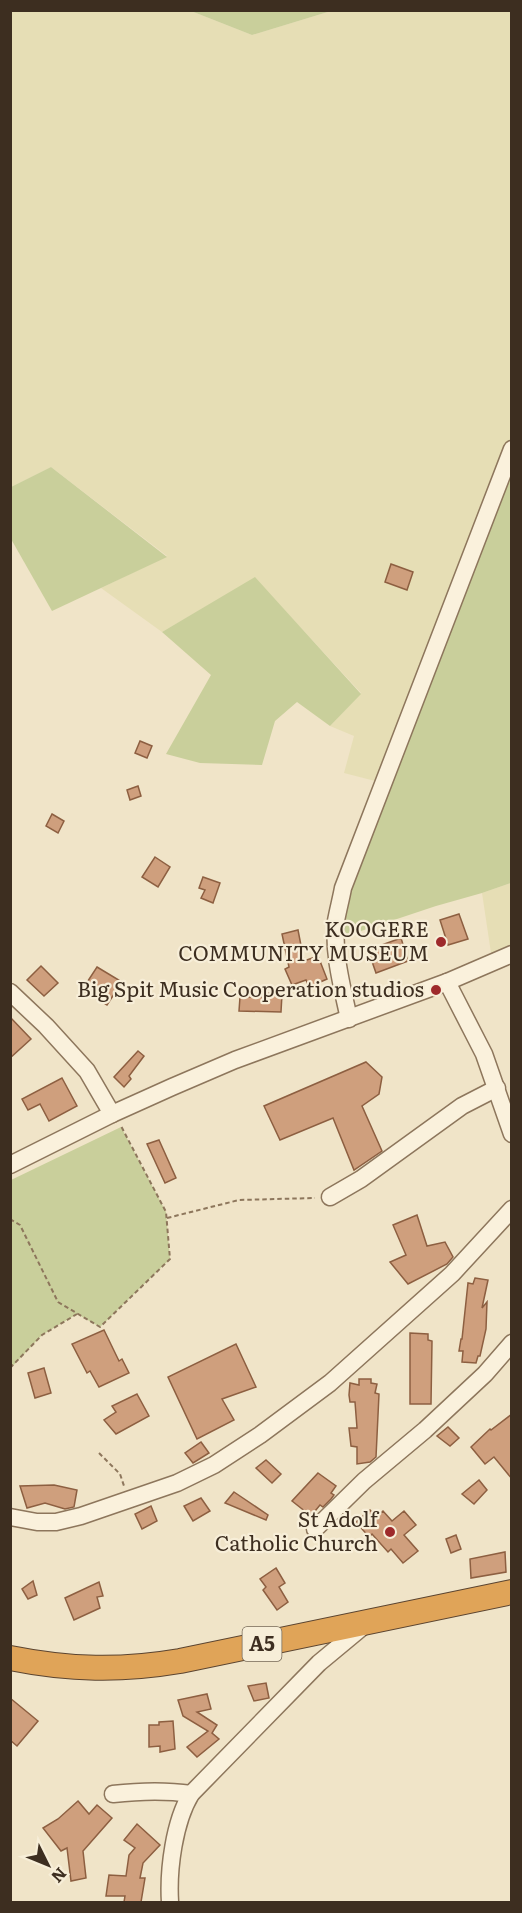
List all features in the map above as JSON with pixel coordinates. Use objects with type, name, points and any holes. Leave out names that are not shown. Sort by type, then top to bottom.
[{"type":"highway","name":"A5","points":[[10,1658],[47,1665],[85,1668],[148,1667],[512,1592]]},
{"type":"street","points":[[350,1019],[338,972],[336,946],[336,920],[344,888],[512,449]]},
{"type":"street","points":[[10,1165],[112,1114],[236,1060],[447,982],[512,954]]},
{"type":"street","points":[[447,982],[484,1054],[510,1127]]},
{"type":"street","points":[[10,992],[46,1026],[87,1071],[112,1114]]},
{"type":"street","points":[[330,1197],[383,1164],[462,1106],[497,1088]]},
{"type":"street","points":[[10,1517],[37,1522],[56,1522],[81,1516],[177,1483],[214,1465],[330,1383],[452,1274],[512,1209]]},
{"type":"street","points":[[315,1529],[364,1481],[426,1430],[485,1374],[512,1342]]},
{"type":"street","points":[[170,1902],[169,1874],[172,1855],[181,1820],[191,1794],[320,1663],[370,1621]]},
{"type":"street","points":[[113,1794],[163,1791],[191,1794]]},
{"type":"path","points":[[10,1219],[20,1225],[58,1302],[100,1327],[170,1259],[166,1212],[122,1127],[112,1114]]},
{"type":"path","points":[[167,1218],[239,1200],[330,1197]]},
{"type":"path","points":[[10,1368],[42,1335],[77,1314]]},
{"type":"path","points":[[99,1453],[120,1474],[126,1501]]},
{"type":"shaded area","points":[[11,11],[191,11],[252,35],[331,11],[511,11],[511,439],[502,457],[379,782],[344,773],[354,736],[330,726],[361,693],[255,578],[162,632],[101,588],[167,556],[51,467],[11,487]]},
{"type":"shaded area","points":[[511,883],[511,945],[491,953],[482,893]]},
{"type":"green space","points":[[191,11],[331,11],[252,35]]},
{"type":"green space","points":[[511,463],[511,883],[343,937],[345,897]]},
{"type":"green space","points":[[51,467],[167,557],[52,611],[11,539],[11,487]]},
{"type":"green space","points":[[255,577],[361,694],[330,726],[297,702],[275,721],[262,765],[200,763],[166,754],[211,675],[162,632]]},
{"type":"green space","points":[[121,1127],[166,1212],[170,1259],[100,1327],[77,1314],[42,1335],[11,1368],[11,1180]]},
{"type":"building","points":[[391,564],[413,572],[407,590],[385,582]]},
{"type":"building","points":[[140,741],[152,746],[147,758],[135,753]]},
{"type":"building","points":[[138,786],[141,796],[130,800],[127,790]]},
{"type":"building","points":[[52,814],[64,821],[58,833],[46,826]]},
{"type":"building","points":[[155,857],[170,867],[158,887],[142,877]]},
{"type":"building","points":[[203,877],[220,883],[213,903],[201,898],[205,890],[199,888]]},
{"type":"building","points":[[459,914],[468,939],[448,945],[440,920]]},
{"type":"building","points":[[298,930],[304,961],[318,956],[327,979],[309,987],[306,980],[292,985],[285,969],[289,967],[282,934]]},
{"type":"building","points":[[401,938],[408,961],[376,973],[368,950]]},
{"type":"building","points":[[41,966],[58,983],[44,996],[27,980]]},
{"type":"building","points":[[97,967],[122,982],[107,1005],[82,990]]},
{"type":"building","points":[[264,993],[282,994],[281,1012],[239,1011],[240,997],[264,997]]},
{"type":"building","points":[[10,1017],[31,1039],[10,1058]]},
{"type":"building","points":[[138,1051],[144,1056],[124,1087],[114,1077]]},
{"type":"building","points":[[366,1062],[382,1077],[379,1094],[362,1106],[382,1151],[354,1170],[333,1118],[280,1140],[264,1106]]},
{"type":"building","points":[[62,1078],[77,1106],[49,1121],[40,1104],[28,1110],[22,1099]]},
{"type":"building","points":[[159,1140],[176,1178],[165,1183],[147,1144]]},
{"type":"building","points":[[417,1215],[427,1246],[445,1242],[453,1257],[447,1264],[408,1284],[390,1262],[406,1255],[393,1225]]},
{"type":"building","points":[[475,1278],[488,1280],[482,1308],[487,1302],[486,1329],[480,1356],[476,1363],[462,1362],[463,1351],[459,1351],[468,1283],[473,1284]]},
{"type":"building","points":[[104,1330],[119,1361],[122,1359],[129,1373],[99,1387],[90,1371],[87,1373],[72,1344]]},
{"type":"building","points":[[410,1333],[428,1334],[428,1340],[432,1341],[431,1404],[410,1404]]},
{"type":"building","points":[[236,1344],[256,1387],[222,1399],[234,1420],[197,1439],[168,1377]]},
{"type":"building","points":[[44,1368],[51,1393],[35,1398],[28,1373]]},
{"type":"building","points":[[359,1379],[371,1379],[371,1383],[377,1384],[375,1393],[379,1394],[376,1457],[370,1462],[357,1464],[357,1447],[351,1446],[349,1428],[357,1428],[355,1402],[350,1402],[349,1395],[350,1383],[359,1385]]},
{"type":"building","points":[[137,1394],[149,1416],[116,1434],[104,1420],[116,1412],[112,1406]]},
{"type":"building","points":[[512,1414],[512,1479],[494,1457],[485,1464],[471,1447],[490,1429]]},
{"type":"building","points":[[448,1427],[459,1438],[450,1446],[437,1436]]},
{"type":"building","points":[[201,1442],[209,1453],[193,1463],[185,1453]]},
{"type":"building","points":[[266,1460],[281,1474],[272,1483],[256,1468]]},
{"type":"building","points":[[318,1473],[336,1486],[331,1493],[334,1495],[331,1499],[323,1507],[320,1505],[311,1516],[292,1501]]},
{"type":"building","points":[[479,1480],[487,1490],[474,1504],[462,1494]]},
{"type":"building","points":[[54,1485],[77,1490],[74,1507],[65,1509],[45,1503],[27,1508],[20,1486]]},
{"type":"building","points":[[234,1492],[268,1515],[266,1520],[225,1503]]},
{"type":"building","points":[[201,1498],[210,1511],[193,1521],[184,1506]]},
{"type":"building","points":[[151,1506],[157,1521],[142,1529],[135,1514]]},
{"type":"building","points":[[370,1510],[376,1517],[383,1511],[392,1521],[404,1511],[416,1525],[404,1535],[418,1551],[403,1563],[391,1549],[388,1552],[372,1534],[369,1537],[356,1522]]},
{"type":"building","points":[[456,1535],[461,1549],[451,1553],[446,1539]]},
{"type":"building","points":[[505,1552],[506,1572],[471,1578],[470,1559]]},
{"type":"building","points":[[276,1568],[285,1583],[279,1587],[288,1602],[277,1610],[263,1590],[266,1587],[260,1579]]},
{"type":"building","points":[[33,1581],[37,1595],[28,1599],[22,1589]]},
{"type":"building","points":[[99,1582],[103,1596],[97,1597],[100,1608],[74,1620],[65,1598]]},
{"type":"building","points":[[266,1683],[269,1698],[254,1701],[248,1686]]},
{"type":"building","points":[[207,1694],[211,1709],[197,1712],[217,1725],[212,1733],[219,1739],[197,1757],[187,1747],[208,1731],[183,1716],[178,1700]]},
{"type":"building","points":[[10,1698],[38,1721],[17,1746],[10,1740]]},
{"type":"building","points":[[173,1721],[175,1749],[160,1752],[160,1746],[149,1747],[149,1725]]},
{"type":"building","points":[[78,1801],[89,1814],[97,1805],[112,1818],[83,1851],[86,1878],[71,1881],[67,1848],[61,1851],[43,1828],[58,1819]]},
{"type":"building","points":[[137,1824],[160,1845],[143,1863],[140,1878],[145,1878],[141,1902],[124,1902],[125,1896],[106,1896],[109,1875],[126,1876],[129,1855],[135,1848],[124,1840]]},
{"type":"place","name":"KOOGERE COMMUNITY MUSEUM","points":[[441,942]]},
{"type":"place","name":"Big Spit Music Cooperation studios","points":[[436,990]]},
{"type":"place","name":"St Adolf Catholic Church","points":[[390,1532]]}]
